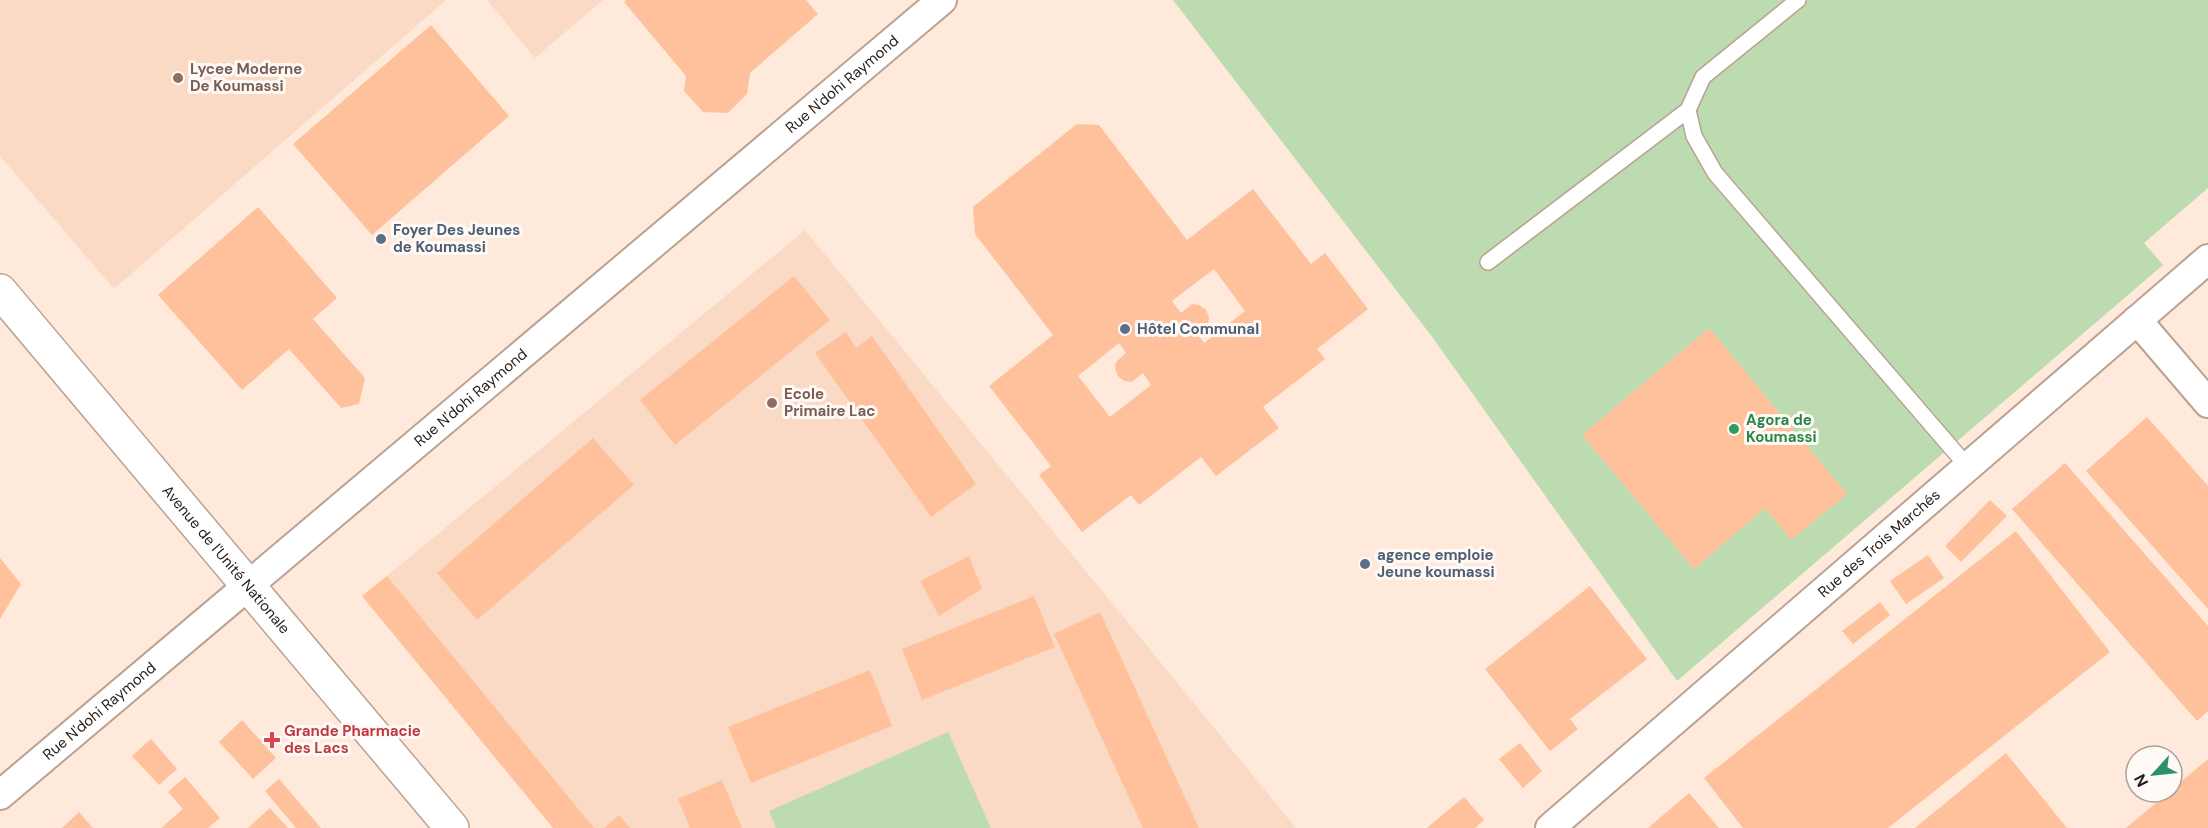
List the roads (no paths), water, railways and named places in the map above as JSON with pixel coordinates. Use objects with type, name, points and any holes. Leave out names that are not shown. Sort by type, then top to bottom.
[{"type":"street","name":"Rue N'dohi Raymond","points":[[0,795],[942,0]]},
{"type":"street","name":"Rue des Trois Marchés","points":[[1550,828],[2208,259]]},
{"type":"street","name":"Avenue de l'Unité Nationale","points":[[0,291],[452,828]]},
{"type":"street","points":[[2137,320],[2208,404]]},
{"type":"lane","points":[[1488,262],[1688,110],[1703,76],[1798,0]]},
{"type":"lane","points":[[1688,110],[1695,136],[1715,173],[1967,466]]},
{"type":"place","name":"Lycee Moderne De Koumassi","points":[[178,78]]},
{"type":"place","name":"Foyer Des Jeunes de Koumassi","points":[[381,239]]},
{"type":"place","name":"Hôtel Communal","points":[[1125,329]]},
{"type":"place","name":"Ecole Primaire Lac","points":[[772,403]]},
{"type":"place","name":"Agora de Koumassi","points":[[1734,429]]},
{"type":"place","name":"agence emploie Jeune koumassi","points":[[1365,564]]},
{"type":"place","name":"Grande Pharmacie des Lacs","points":[[272,740]]}]
